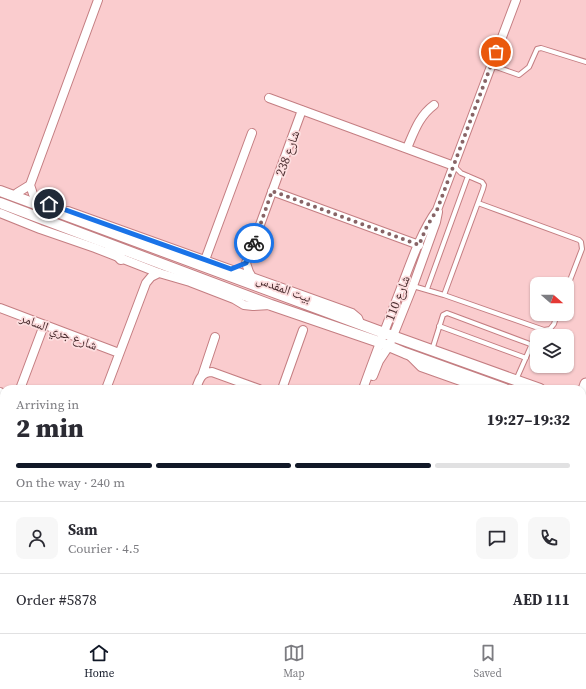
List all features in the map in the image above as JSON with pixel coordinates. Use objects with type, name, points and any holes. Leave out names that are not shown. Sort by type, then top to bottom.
[{"type":"street","points":[[18,193],[30,185],[98,0]]},
{"type":"street","name":"شارع 110","points":[[369,385],[379,361],[419,245],[427,226],[437,210],[516,0]]},
{"type":"street","points":[[270,98],[454,166]]},
{"type":"street","points":[[407,148],[419,121],[434,105]]},
{"type":"street","name":"شارع 238","points":[[246,263],[302,110]]},
{"type":"street","points":[[205,260],[252,133]]},
{"type":"street","points":[[30,185],[36,199]]},
{"type":"street","name":"بيت المقدس","points":[[0,186],[36,199],[60,211],[360,324],[386,339],[421,367],[473,385]]},
{"type":"street","name":"بيت المقدس","points":[[0,191],[231,269],[352,313],[358,318],[360,324]]},
{"type":"street","points":[[272,191],[419,245]]},
{"type":"street","name":"بيت المقدس","points":[[0,203],[270,305],[386,339],[432,350],[529,385]]},
{"type":"street","name":"شارع 110","points":[[365,385],[413,286],[436,222],[437,210]]},
{"type":"street","name":"بيت المقدس","points":[[0,213],[159,273],[190,282],[234,298],[244,305],[270,305]]},
{"type":"street","points":[[106,243],[121,259]]},
{"type":"street","points":[[231,269],[246,263],[252,277]]},
{"type":"street","points":[[141,266],[146,283]]},
{"type":"street","points":[[107,385],[146,283],[159,273]]},
{"type":"street","name":"شارع جري السامر","points":[[0,308],[119,353]]},
{"type":"street","points":[[22,385],[44,325]]},
{"type":"street","points":[[283,385],[303,330]]},
{"type":"street","points":[[198,385],[205,374],[215,336]]},
{"type":"street","name":"بيت المقدس","points":[[405,353],[494,385]]},
{"type":"street","points":[[205,374],[212,372],[248,385]]},
{"type":"lane","points":[[491,65],[519,75],[529,67],[537,49],[541,48],[586,62]]},
{"type":"lane","points":[[444,295],[484,185],[481,181],[462,173],[454,166]]},
{"type":"lane","points":[[427,289],[468,176]]},
{"type":"lane","points":[[478,203],[579,240],[581,242],[582,249],[571,277]]},
{"type":"lane","points":[[413,286],[427,289],[544,330],[550,329],[555,321]]},
{"type":"lane","points":[[432,350],[439,326],[445,313],[462,318],[530,344],[531,346],[516,380]]},
{"type":"lane","points":[[439,326],[526,358]]},
{"type":"way so far","points":[[254,243],[272,191],[419,245],[427,226],[437,210],[496,52]]},
{"type":"route","points":[[49,204],[231,269],[246,263],[254,243]]}]
